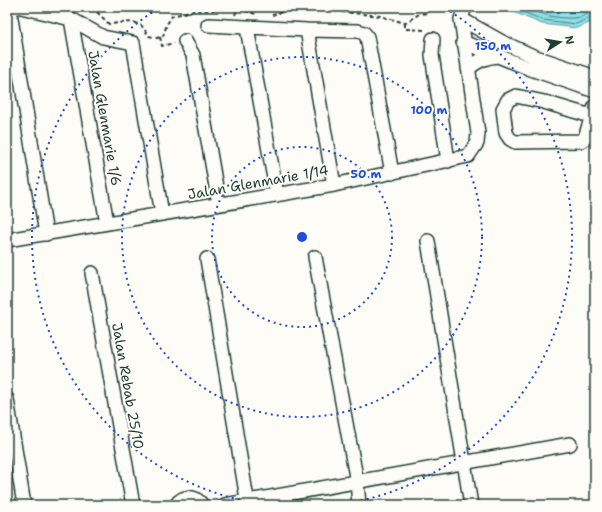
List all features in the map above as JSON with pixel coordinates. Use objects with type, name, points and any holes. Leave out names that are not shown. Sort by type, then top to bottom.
[{"type":"street","points":[[17,7],[11,8],[10,12],[46,234]]},
{"type":"street","points":[[21,7],[71,19],[103,37],[133,43],[162,214]]},
{"type":"street","points":[[463,13],[530,62],[595,91]]},
{"type":"street","name":"Jalan Glenmarie 1/14","points":[[7,240],[334,185],[468,156],[477,143],[478,133],[463,42],[463,13]]},
{"type":"street","name":"Jalan Glenmarie 1/6","points":[[71,19],[107,223]]},
{"type":"street","points":[[208,26],[364,32],[367,37],[392,173]]},
{"type":"street","points":[[247,28],[277,194]]},
{"type":"street","points":[[307,30],[334,185]]},
{"type":"street","points":[[433,39],[432,55],[448,161]]},
{"type":"street","points":[[185,41],[193,55],[219,204]]},
{"type":"street","points":[[463,42],[498,56],[595,77]]},
{"type":"street","points":[[468,70],[473,64],[482,59],[498,56]]},
{"type":"street","points":[[516,96],[544,102],[584,114],[594,110],[585,138],[581,141],[515,142],[506,133],[503,110],[508,100],[516,96]]},
{"type":"street","points":[[428,241],[471,505]]},
{"type":"street","points":[[315,257],[359,505]]},
{"type":"street","points":[[207,259],[248,503]]},
{"type":"street","name":"Jalan Rebab 25/10","points":[[92,273],[133,505]]},
{"type":"street","points":[[7,400],[24,505]]},
{"type":"street","points":[[225,505],[248,503],[465,462],[570,444]]},
{"type":"street","points":[[176,505],[180,500],[189,497],[199,500],[202,505]]},
{"type":"path","points":[[92,7],[109,24],[133,22],[141,26],[149,36],[160,37],[163,36],[167,24],[172,16],[191,11],[215,10]]},
{"type":"path","points":[[238,7],[238,9],[259,15]]},
{"type":"path","points":[[266,17],[299,7],[380,16],[405,23],[419,14],[428,13],[429,7]]},
{"type":"path","points":[[405,23],[405,29],[434,31],[433,39]]},
{"type":"path","points":[[160,37],[162,46],[185,41]]},
{"type":"water","points":[[504,7],[595,7],[595,24],[591,22],[577,28],[542,24]]}]
